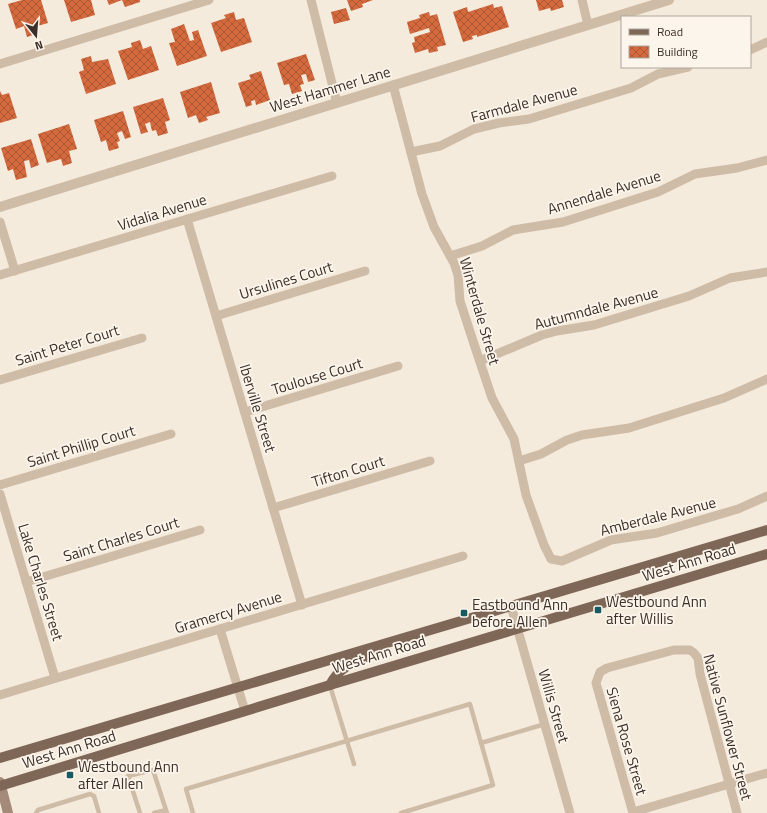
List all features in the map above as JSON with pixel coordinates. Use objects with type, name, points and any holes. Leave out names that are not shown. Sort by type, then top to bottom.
[{"type":"main road","name":"West Ann Road","points":[[0,758],[767,530]]},
{"type":"main road","name":"West Ann Road","points":[[0,785],[767,554]]},
{"type":"main road","points":[[330,685],[334,676],[342,668],[417,634]]},
{"type":"main road","points":[[0,785],[8,813]]},
{"type":"street","points":[[0,64],[209,0]]},
{"type":"street","points":[[311,0],[337,103]]},
{"type":"street","points":[[582,0],[588,24]]},
{"type":"street","name":"West Hammer Lane","points":[[0,207],[669,0]]},
{"type":"street","points":[[751,50],[767,42]]},
{"type":"street","name":"Farmdale Avenue","points":[[411,152],[440,146],[474,129],[499,123],[529,119],[631,88],[658,74],[684,68]]},
{"type":"street","name":"Winterdale Street","points":[[393,86],[429,214],[458,275],[460,301],[492,398],[514,439],[526,495],[541,538],[547,553],[551,559],[556,561]]},
{"type":"street","name":"Annendale Avenue","points":[[450,256],[482,246],[513,230],[563,222],[658,192],[695,174],[737,168],[767,160]]},
{"type":"street","name":"Vidalia Avenue","points":[[0,275],[332,176]]},
{"type":"street","name":"Iberville Street","points":[[187,219],[302,604]]},
{"type":"street","points":[[0,222],[15,271]]},
{"type":"street","name":"Ursulines Court","points":[[216,316],[365,271]]},
{"type":"street","name":"Autumndale Avenue","points":[[480,361],[542,335],[594,325],[689,296],[730,278],[767,272]]},
{"type":"street","name":"Saint Peter Court","points":[[0,380],[142,338]]},
{"type":"street","name":"Toulouse Court","points":[[245,412],[398,366]]},
{"type":"street","points":[[519,461],[541,454],[567,440],[582,435],[614,432],[636,426],[724,398],[767,379]]},
{"type":"street","name":"Saint Phillip Court","points":[[0,485],[171,434]]},
{"type":"street","name":"Tifton Court","points":[[273,508],[430,461]]},
{"type":"street","name":"Lake Charles Street","points":[[0,494],[55,678]]},
{"type":"street","name":"Amberdale Avenue","points":[[556,561],[569,559],[611,540],[657,533],[738,509],[767,496]]},
{"type":"street","name":"Saint Charles Court","points":[[26,582],[200,530]]},
{"type":"street","name":"Gramercy Avenue","points":[[0,695],[463,556]]},
{"type":"street","name":"Willis Street","points":[[511,606],[570,813]]},
{"type":"street","points":[[220,629],[245,711]]},
{"type":"street","name":"Native Sunflower Street","points":[[597,677],[600,672],[607,668],[621,666],[674,650],[690,650],[694,652],[698,658],[700,674],[737,813]]},
{"type":"street","name":"Siena Rose Street","points":[[597,677],[597,690],[633,812]]},
{"type":"street","points":[[633,812],[767,773]]},
{"type":"lane","points":[[330,685],[354,764]]},
{"type":"lane","points":[[193,813],[186,789],[470,704],[493,785],[401,813]]},
{"type":"lane","points":[[481,742],[545,724]]},
{"type":"lane","points":[[140,813],[128,776],[153,770],[166,811],[154,813]]},
{"type":"lane","points":[[36,813],[38,810],[90,794],[94,796],[99,813]]},
{"type":"building","points":[[22,0],[41,0],[48,23],[34,27],[36,34],[27,37],[24,26],[16,29],[8,4]]},
{"type":"building","points":[[64,0],[91,0],[95,15],[71,22]]},
{"type":"building","points":[[107,0],[122,0],[109,5]]},
{"type":"building","points":[[122,0],[140,0],[140,2],[125,7]]},
{"type":"building","points":[[347,0],[373,0],[362,4],[363,7],[351,11]]},
{"type":"building","points":[[536,0],[562,0],[564,7],[551,11],[550,8],[539,11]]},
{"type":"building","points":[[493,4],[494,8],[502,6],[509,27],[477,37],[477,35],[472,36],[473,39],[463,42],[453,12],[467,7],[468,12]]},
{"type":"building","points":[[346,8],[350,20],[334,24],[331,12]]},
{"type":"building","points":[[234,12],[236,20],[244,18],[252,42],[221,52],[211,23],[226,18],[224,15]]},
{"type":"building","points":[[429,12],[430,16],[437,14],[446,45],[437,47],[438,51],[429,53],[428,49],[415,53],[412,43],[415,42],[414,37],[430,32],[429,28],[410,34],[407,22],[420,18],[419,15]]},
{"type":"building","points":[[184,24],[190,41],[194,40],[192,32],[198,30],[207,56],[177,66],[169,43],[175,42],[171,29]]},
{"type":"building","points":[[140,40],[143,49],[151,46],[159,70],[128,80],[118,51],[132,47],[131,43]]},
{"type":"building","points":[[306,54],[315,80],[308,82],[306,74],[301,75],[304,84],[300,85],[302,91],[292,94],[289,84],[284,85],[277,63]]},
{"type":"building","points":[[91,56],[92,62],[108,59],[116,84],[86,94],[79,72],[84,70],[81,59]]},
{"type":"building","points":[[261,71],[270,100],[256,105],[255,100],[251,101],[252,105],[246,107],[238,83],[251,79],[249,75]]},
{"type":"building","points":[[211,82],[220,113],[206,117],[208,120],[199,123],[196,115],[188,118],[180,92]]},
{"type":"building","points":[[0,91],[2,95],[9,93],[17,118],[0,123]]},
{"type":"building","points":[[163,98],[170,120],[165,122],[168,133],[158,136],[156,130],[152,131],[150,122],[145,124],[148,132],[141,134],[133,107]]},
{"type":"building","points":[[123,111],[131,137],[125,139],[122,131],[117,133],[120,141],[117,142],[119,148],[109,151],[106,140],[101,142],[94,120]]},
{"type":"building","points":[[69,124],[77,149],[69,151],[72,163],[63,166],[61,159],[47,163],[38,134]]},
{"type":"building","points":[[31,139],[39,165],[31,168],[29,160],[24,161],[27,177],[16,180],[13,169],[8,171],[1,148]]},
{"type":"place","name":"Westbound Ann after Willis","points":[[598,610]]},
{"type":"place","name":"Eastbound Ann before Allen","points":[[464,613]]},
{"type":"place","name":"Westbound Ann after Allen","points":[[70,775]]}]
